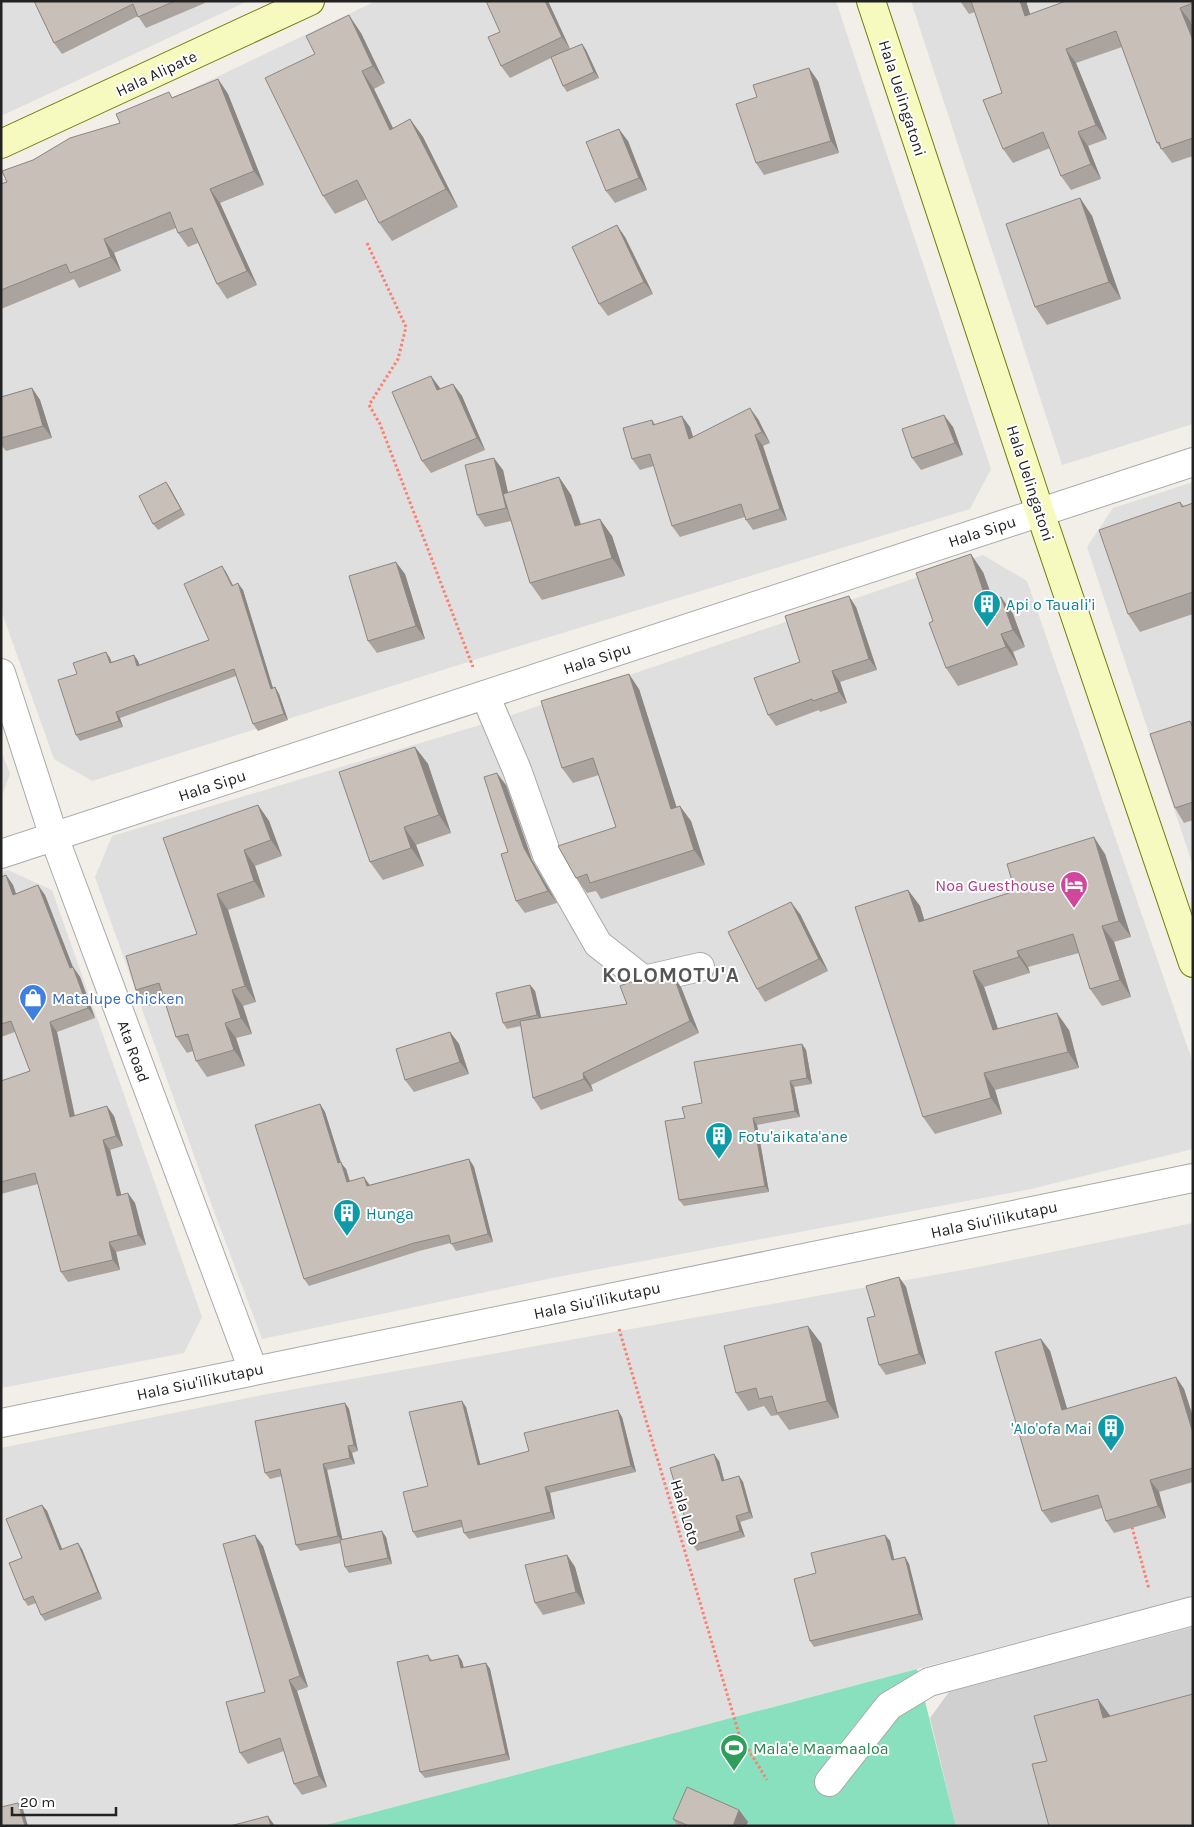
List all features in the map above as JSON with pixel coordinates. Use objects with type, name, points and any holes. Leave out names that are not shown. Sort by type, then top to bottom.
[{"type":"street","name":"Hala Alipate","points":[[1,144],[310,1]]},
{"type":"street","name":"Hala Uelingatoni","points":[[871,1],[1040,512],[1193,963]]},
{"type":"street","name":"Hala Sipu","points":[[1,854],[1193,462]]},
{"type":"street","name":"Ata Road","points":[[1,673],[54,837],[253,1370]]},
{"type":"street","points":[[485,695],[517,770],[548,856],[598,944],[644,980],[700,967]]},
{"type":"street","name":"Hala Siu'ilikutapu","points":[[1,1423],[1193,1178]]},
{"type":"street","points":[[828,1782],[889,1706],[930,1682],[1193,1611]]},
{"type":"path","points":[[367,243],[406,327],[398,359],[370,405],[380,424],[485,695]]},
{"type":"path","name":"Hala Loto","points":[[609,1298],[739,1734],[767,1780]]},
{"type":"path","points":[[1132,1527],[1158,1620]]},
{"type":"shaded area","points":[[1,1],[248,1],[1,116]]},
{"type":"shaded area","points":[[376,1],[836,1],[991,469],[970,509],[490,655],[92,781],[54,759],[1,610],[1,180]]},
{"type":"shaded area","points":[[911,1],[1193,1],[1193,424],[1062,465]]},
{"type":"shaded area","points":[[1193,482],[1193,866],[1087,547],[1113,508]]},
{"type":"shaded area","points":[[983,555],[1027,581],[1193,1063],[1193,1149],[1031,1189],[557,1277],[262,1339],[212,1206],[95,877],[112,836],[503,718]]},
{"type":"shaded area","points":[[1,750],[10,774],[1,798]]},
{"type":"shaded area","points":[[8,870],[52,890],[202,1317],[184,1353],[1,1388],[1,872]]},
{"type":"shaded area","points":[[1193,1223],[1193,1596],[322,1826],[1,1826],[1,1448],[267,1394],[979,1267]]},
{"type":"shaded area","points":[[1193,1627],[1193,1826],[956,1826],[930,1718],[949,1692]]},
{"type":"green space","name":"Mala'e Maamaaloa","points":[[917,1669],[956,1826],[322,1826]]},
{"type":"building","points":[[34,1],[175,1],[138,17],[133,4],[54,43]]},
{"type":"building","points":[[486,1],[545,1],[562,37],[501,66],[488,37],[500,32]]},
{"type":"building","points":[[971,1],[1020,1],[1025,16],[1066,1],[1193,1],[1193,3],[1180,8],[1193,40],[1193,138],[1161,149],[1159,142],[1157,143],[1116,31],[1066,49],[1096,125],[1078,132],[1091,164],[1061,176],[1043,132],[1003,149],[983,100],[1002,93]]},
{"type":"building","points":[[349,15],[373,66],[362,71],[390,130],[410,119],[446,189],[379,223],[357,180],[323,196],[265,78],[315,54],[306,36]]},
{"type":"building","points":[[582,44],[594,72],[563,86],[551,57]]},
{"type":"building","points":[[809,68],[831,141],[756,163],[736,104],[757,97],[753,85]]},
{"type":"building","points":[[218,79],[254,171],[210,189],[247,271],[217,284],[192,228],[178,233],[170,212],[104,239],[111,257],[70,273],[66,264],[1,290],[1,184],[7,182],[2,171],[33,160],[70,138],[120,123],[116,114],[169,92],[172,98]]},
{"type":"building","points":[[619,129],[639,178],[606,191],[586,142]]},
{"type":"building","points":[[1080,198],[1109,282],[1035,307],[1006,224]]},
{"type":"building","points":[[617,225],[644,282],[599,304],[572,247]]},
{"type":"building","points":[[431,376],[437,390],[453,384],[477,438],[422,461],[392,392]]},
{"type":"building","points":[[32,388],[43,426],[1,438],[1,397]]},
{"type":"building","points":[[750,408],[762,432],[755,435],[780,509],[746,520],[741,504],[672,526],[650,454],[632,459],[623,428],[652,420],[653,425],[682,416],[689,439]]},
{"type":"building","points":[[944,415],[955,443],[912,458],[902,429]]},
{"type":"building","points":[[494,458],[506,508],[477,515],[465,465]]},
{"type":"building","points":[[559,477],[575,526],[600,519],[612,558],[530,583],[503,494]]},
{"type":"building","points":[[166,482],[181,509],[153,524],[139,496]]},
{"type":"building","points":[[1180,502],[1182,507],[1193,503],[1193,592],[1128,614],[1099,530]]},
{"type":"building","name":"Api o Tauali'i","points":[[971,554],[987,602],[1001,597],[1013,630],[1001,634],[1006,647],[946,668],[929,623],[933,621],[916,573]]},
{"type":"building","points":[[396,562],[416,626],[368,641],[349,576]]},
{"type":"building","points":[[222,566],[232,586],[238,583],[271,689],[275,687],[284,714],[253,724],[234,669],[116,712],[119,721],[76,735],[58,680],[77,674],[73,663],[106,652],[110,663],[134,655],[137,666],[209,640],[184,584]]},
{"type":"building","points":[[849,596],[869,659],[832,671],[839,692],[813,701],[812,699],[768,715],[754,678],[800,662],[785,616]]},
{"type":"building","points":[[629,674],[671,809],[680,806],[694,850],[590,883],[587,874],[576,878],[558,846],[616,827],[593,758],[562,768],[541,701]]},
{"type":"building","points":[[1190,721],[1193,728],[1193,802],[1175,808],[1150,734]]},
{"type":"building","points":[[415,747],[439,815],[404,827],[411,848],[370,862],[339,772]]},
{"type":"building","points":[[497,773],[524,848],[548,891],[516,901],[501,854],[508,852],[484,777]]},
{"type":"building","points":[[258,805],[271,840],[244,850],[254,881],[217,894],[245,986],[232,990],[241,1018],[225,1023],[234,1050],[196,1061],[188,1034],[176,1037],[159,983],[136,990],[126,956],[197,934],[163,838]]},
{"type":"building","points":[[1094,837],[1119,921],[1102,926],[1120,980],[1090,989],[1073,934],[1017,951],[1019,957],[973,971],[993,1030],[1057,1013],[1068,1052],[984,1073],[991,1098],[923,1117],[855,907],[908,890],[919,922],[1015,891],[1007,864]]},
{"type":"building","points":[[6,875],[13,895],[38,885],[70,968],[73,967],[88,1008],[50,1022],[70,1117],[107,1106],[116,1136],[103,1140],[117,1196],[128,1193],[138,1235],[109,1242],[113,1260],[61,1272],[35,1173],[1,1182],[1,1081],[30,1071],[11,1021],[1,1024],[1,877]]},
{"type":"building","points":[[791,902],[819,959],[757,989],[728,932]]},
{"type":"building","points":[[673,975],[690,1021],[583,1073],[584,1079],[533,1098],[520,1021],[627,1004],[620,986],[630,982],[639,983]]},
{"type":"building","points":[[530,985],[537,1015],[503,1023],[496,993]]},
{"type":"building","points":[[450,1032],[460,1062],[405,1080],[396,1049]]},
{"type":"building","name":"Fotu'aikata'ane","points":[[802,1044],[807,1078],[790,1081],[795,1111],[753,1118],[765,1186],[679,1200],[665,1121],[685,1118],[682,1107],[702,1103],[694,1062]]},
{"type":"building","points":[[320,1104],[338,1163],[341,1162],[347,1182],[364,1177],[367,1186],[469,1159],[488,1234],[451,1244],[449,1235],[414,1243],[304,1279],[255,1125]]},
{"type":"building","points":[[899,1277],[919,1354],[879,1365],[867,1318],[875,1316],[866,1286]]},
{"type":"building","points":[[808,1326],[827,1401],[777,1413],[772,1396],[759,1399],[756,1388],[736,1393],[724,1346]]},
{"type":"building","name":"'Alo'ofa Mai","points":[[1041,1339],[1062,1410],[1176,1377],[1193,1433],[1193,1468],[1150,1480],[1158,1506],[1106,1521],[1098,1495],[1042,1511],[995,1352]]},
{"type":"building","points":[[462,1401],[478,1465],[529,1451],[524,1433],[618,1410],[631,1466],[545,1487],[551,1512],[464,1533],[461,1520],[413,1532],[403,1492],[428,1486],[409,1412]]},
{"type":"building","points":[[345,1403],[354,1445],[348,1446],[350,1458],[323,1464],[338,1536],[296,1545],[280,1469],[265,1473],[255,1421]]},
{"type":"building","points":[[714,1454],[722,1481],[739,1476],[749,1512],[736,1516],[740,1531],[693,1545],[670,1468]]},
{"type":"building","points":[[42,1505],[60,1550],[78,1543],[98,1592],[41,1615],[33,1596],[24,1600],[9,1563],[22,1558],[6,1519]]},
{"type":"building","points":[[382,1531],[388,1558],[345,1567],[340,1540]]},
{"type":"building","points":[[255,1535],[300,1676],[289,1680],[319,1776],[294,1784],[280,1738],[240,1753],[226,1702],[265,1692],[223,1544]]},
{"type":"building","points":[[885,1535],[892,1560],[905,1557],[919,1614],[810,1641],[794,1579],[816,1573],[811,1553]]},
{"type":"building","points":[[567,1555],[576,1592],[535,1603],[525,1565]]},
{"type":"building","points":[[428,1655],[430,1661],[458,1655],[461,1668],[486,1663],[506,1754],[420,1772],[397,1662]]},
{"type":"building","points":[[1193,1694],[1193,1826],[1049,1826],[1032,1764],[1047,1761],[1034,1716],[1098,1699],[1103,1718]]},
{"type":"building","points":[[687,1787],[739,1810],[733,1826],[689,1826],[673,1819]]},
{"type":"building","points":[[18,1803],[25,1826],[1,1826],[1,1807]]},
{"type":"building","points":[[268,1816],[271,1826],[230,1826]]},
{"type":"place","name":"Api o Tauali'i","points":[[987,628]]},
{"type":"place","name":"Noa Guesthouse","points":[[1074,909]]},
{"type":"place","name":"Matalupe Chicken","points":[[33,1022]]},
{"type":"place","name":"Fotu'aikata'ane","points":[[719,1160]]},
{"type":"place","name":"Hunga","points":[[347,1237]]},
{"type":"place","name":"'Alo'ofa Mai","points":[[1111,1452]]},
{"type":"place","name":"Mala'e Maamaaloa","points":[[734,1772]]},
{"type":"district","name":"KOLOMOTU'A","points":[[671,975]]}]
